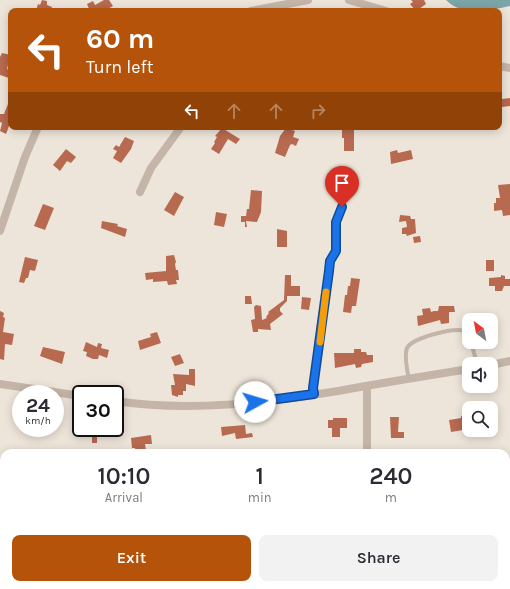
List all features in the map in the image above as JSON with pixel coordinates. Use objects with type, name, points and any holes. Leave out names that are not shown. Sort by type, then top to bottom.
[{"type":"street","points":[[267,8],[308,0]]},
{"type":"street","points":[[349,0],[376,8]]},
{"type":"street","points":[[0,232],[25,157],[37,130]]},
{"type":"street","points":[[140,192],[151,168],[179,130]]},
{"type":"street","points":[[498,364],[510,361]]},
{"type":"street","points":[[124,402],[153,406],[200,406],[271,401],[462,370]]},
{"type":"street","points":[[0,384],[72,395]]},
{"type":"street","points":[[367,386],[367,449]]},
{"type":"lane","points":[[314,394],[313,388],[330,261],[336,251],[336,222],[342,207]]},
{"type":"lane","points":[[409,379],[406,355],[411,342],[452,329],[462,331]]},
{"type":"water","points":[[446,0],[510,0],[510,6],[499,8],[458,8]]},
{"type":"building","points":[[42,0],[47,1],[47,5],[52,7],[37,8],[38,4],[40,5]]},
{"type":"building","points":[[104,0],[109,0],[113,6],[109,8],[89,8],[87,4],[93,1],[95,5]]},
{"type":"building","points":[[411,0],[424,0],[426,4],[420,8],[413,8],[410,4],[413,2]]},
{"type":"building","points":[[2,53],[8,54],[8,78],[0,75],[0,57]]},
{"type":"building","points":[[510,98],[510,106],[502,107],[502,99]]},
{"type":"building","points":[[8,104],[8,129],[6,134],[0,131],[2,123],[0,122],[0,114],[4,114]]},
{"type":"building","points":[[220,130],[225,130],[240,139],[236,144],[228,139],[219,154],[211,149],[217,137],[215,136]]},
{"type":"building","points":[[284,130],[292,130],[295,131],[293,137],[299,139],[296,146],[292,144],[290,145],[285,157],[275,153],[280,136]]},
{"type":"building","points":[[342,130],[354,130],[354,151],[344,151],[344,138],[342,138]]},
{"type":"building","points":[[125,137],[134,141],[131,149],[121,163],[113,158],[117,151],[113,149],[116,145],[119,147]]},
{"type":"building","points":[[66,149],[76,157],[71,163],[67,161],[60,171],[53,165]]},
{"type":"building","points":[[397,150],[398,153],[411,150],[413,159],[391,164],[390,152]]},
{"type":"building","points":[[510,184],[510,215],[503,216],[502,210],[494,211],[494,203],[496,203],[496,198],[500,198],[498,185]]},
{"type":"building","points":[[251,190],[262,191],[261,212],[257,222],[246,221],[247,227],[245,227],[245,222],[241,222],[241,216],[246,216],[247,209],[249,209]]},
{"type":"building","points":[[175,192],[184,197],[174,216],[164,210]]},
{"type":"building","points":[[43,204],[54,208],[45,230],[34,226]]},
{"type":"building","points":[[216,212],[227,214],[224,227],[214,225]]},
{"type":"building","points":[[400,215],[410,216],[411,219],[415,219],[416,233],[407,236],[406,234],[402,234],[402,228],[407,227],[406,221],[399,222]]},
{"type":"building","points":[[102,221],[118,224],[117,226],[127,229],[125,237],[101,228]]},
{"type":"building","points":[[277,229],[287,231],[287,247],[277,247]]},
{"type":"building","points":[[420,236],[421,242],[414,243],[413,237]]},
{"type":"building","points":[[174,255],[176,270],[178,270],[179,280],[176,280],[177,284],[168,285],[167,281],[153,282],[153,279],[146,280],[145,273],[166,271],[166,256]]},
{"type":"building","points":[[25,257],[38,260],[35,271],[30,270],[28,278],[26,278],[24,283],[19,282]]},
{"type":"building","points":[[486,260],[494,260],[494,271],[486,271]]},
{"type":"building","points":[[285,275],[291,275],[291,286],[300,286],[300,296],[287,296],[287,301],[280,308],[280,311],[283,314],[270,324],[271,330],[258,329],[258,332],[253,332],[251,320],[255,319],[254,307],[256,305],[261,306],[262,320],[267,318],[268,312],[284,300]]},
{"type":"building","points":[[501,275],[505,276],[505,279],[510,279],[510,286],[504,286],[502,291],[495,291],[495,286],[489,286],[489,278],[501,277]]},
{"type":"building","points":[[351,278],[360,279],[356,306],[352,306],[351,313],[343,312],[345,295],[347,295]]},
{"type":"building","points":[[245,296],[251,296],[252,304],[245,304]]},
{"type":"building","points":[[302,297],[311,298],[309,310],[301,309]]},
{"type":"building","points":[[439,306],[454,306],[455,312],[449,312],[449,323],[441,324],[440,320],[418,326],[417,316],[423,315],[422,309],[430,308],[431,312],[438,311]]},
{"type":"building","points":[[0,311],[4,313],[3,317],[5,318],[3,332],[14,334],[12,345],[5,344],[4,360],[0,359]]},
{"type":"building","points":[[157,332],[161,343],[140,350],[138,341],[151,337],[150,334]]},
{"type":"building","points":[[86,342],[97,347],[98,343],[102,344],[101,348],[109,350],[107,358],[99,355],[98,359],[93,359],[86,356],[87,352],[83,351]]},
{"type":"building","points":[[43,347],[65,352],[62,364],[40,356]]},
{"type":"building","points":[[354,349],[361,349],[361,352],[366,352],[367,355],[373,355],[373,362],[362,364],[361,367],[356,368],[355,364],[335,368],[334,353],[354,353]]},
{"type":"building","points":[[180,354],[184,363],[175,366],[171,357]]},
{"type":"building","points":[[189,369],[195,369],[195,386],[186,384],[186,391],[183,391],[183,395],[178,395],[178,397],[172,395],[171,385],[175,385],[173,374],[189,375]]},
{"type":"building","points":[[461,416],[462,430],[451,432],[449,420],[461,418]]},
{"type":"building","points":[[390,417],[399,417],[398,432],[404,432],[404,438],[391,438]]},
{"type":"building","points":[[333,418],[347,418],[347,428],[340,428],[340,437],[332,437],[332,428],[328,428],[328,420],[333,420]]},
{"type":"building","points":[[245,425],[246,434],[252,433],[253,437],[236,439],[235,433],[222,436],[221,427]]},
{"type":"building","points":[[151,435],[152,444],[145,444],[146,449],[135,449],[132,448],[131,438]]},
{"type":"building","points":[[92,437],[97,437],[97,443],[92,443]]},
{"type":"slow traffic","points":[[320,342],[326,292]]},
{"type":"route","points":[[255,402],[314,394],[313,388],[330,261],[336,251],[336,222],[342,207]]}]
